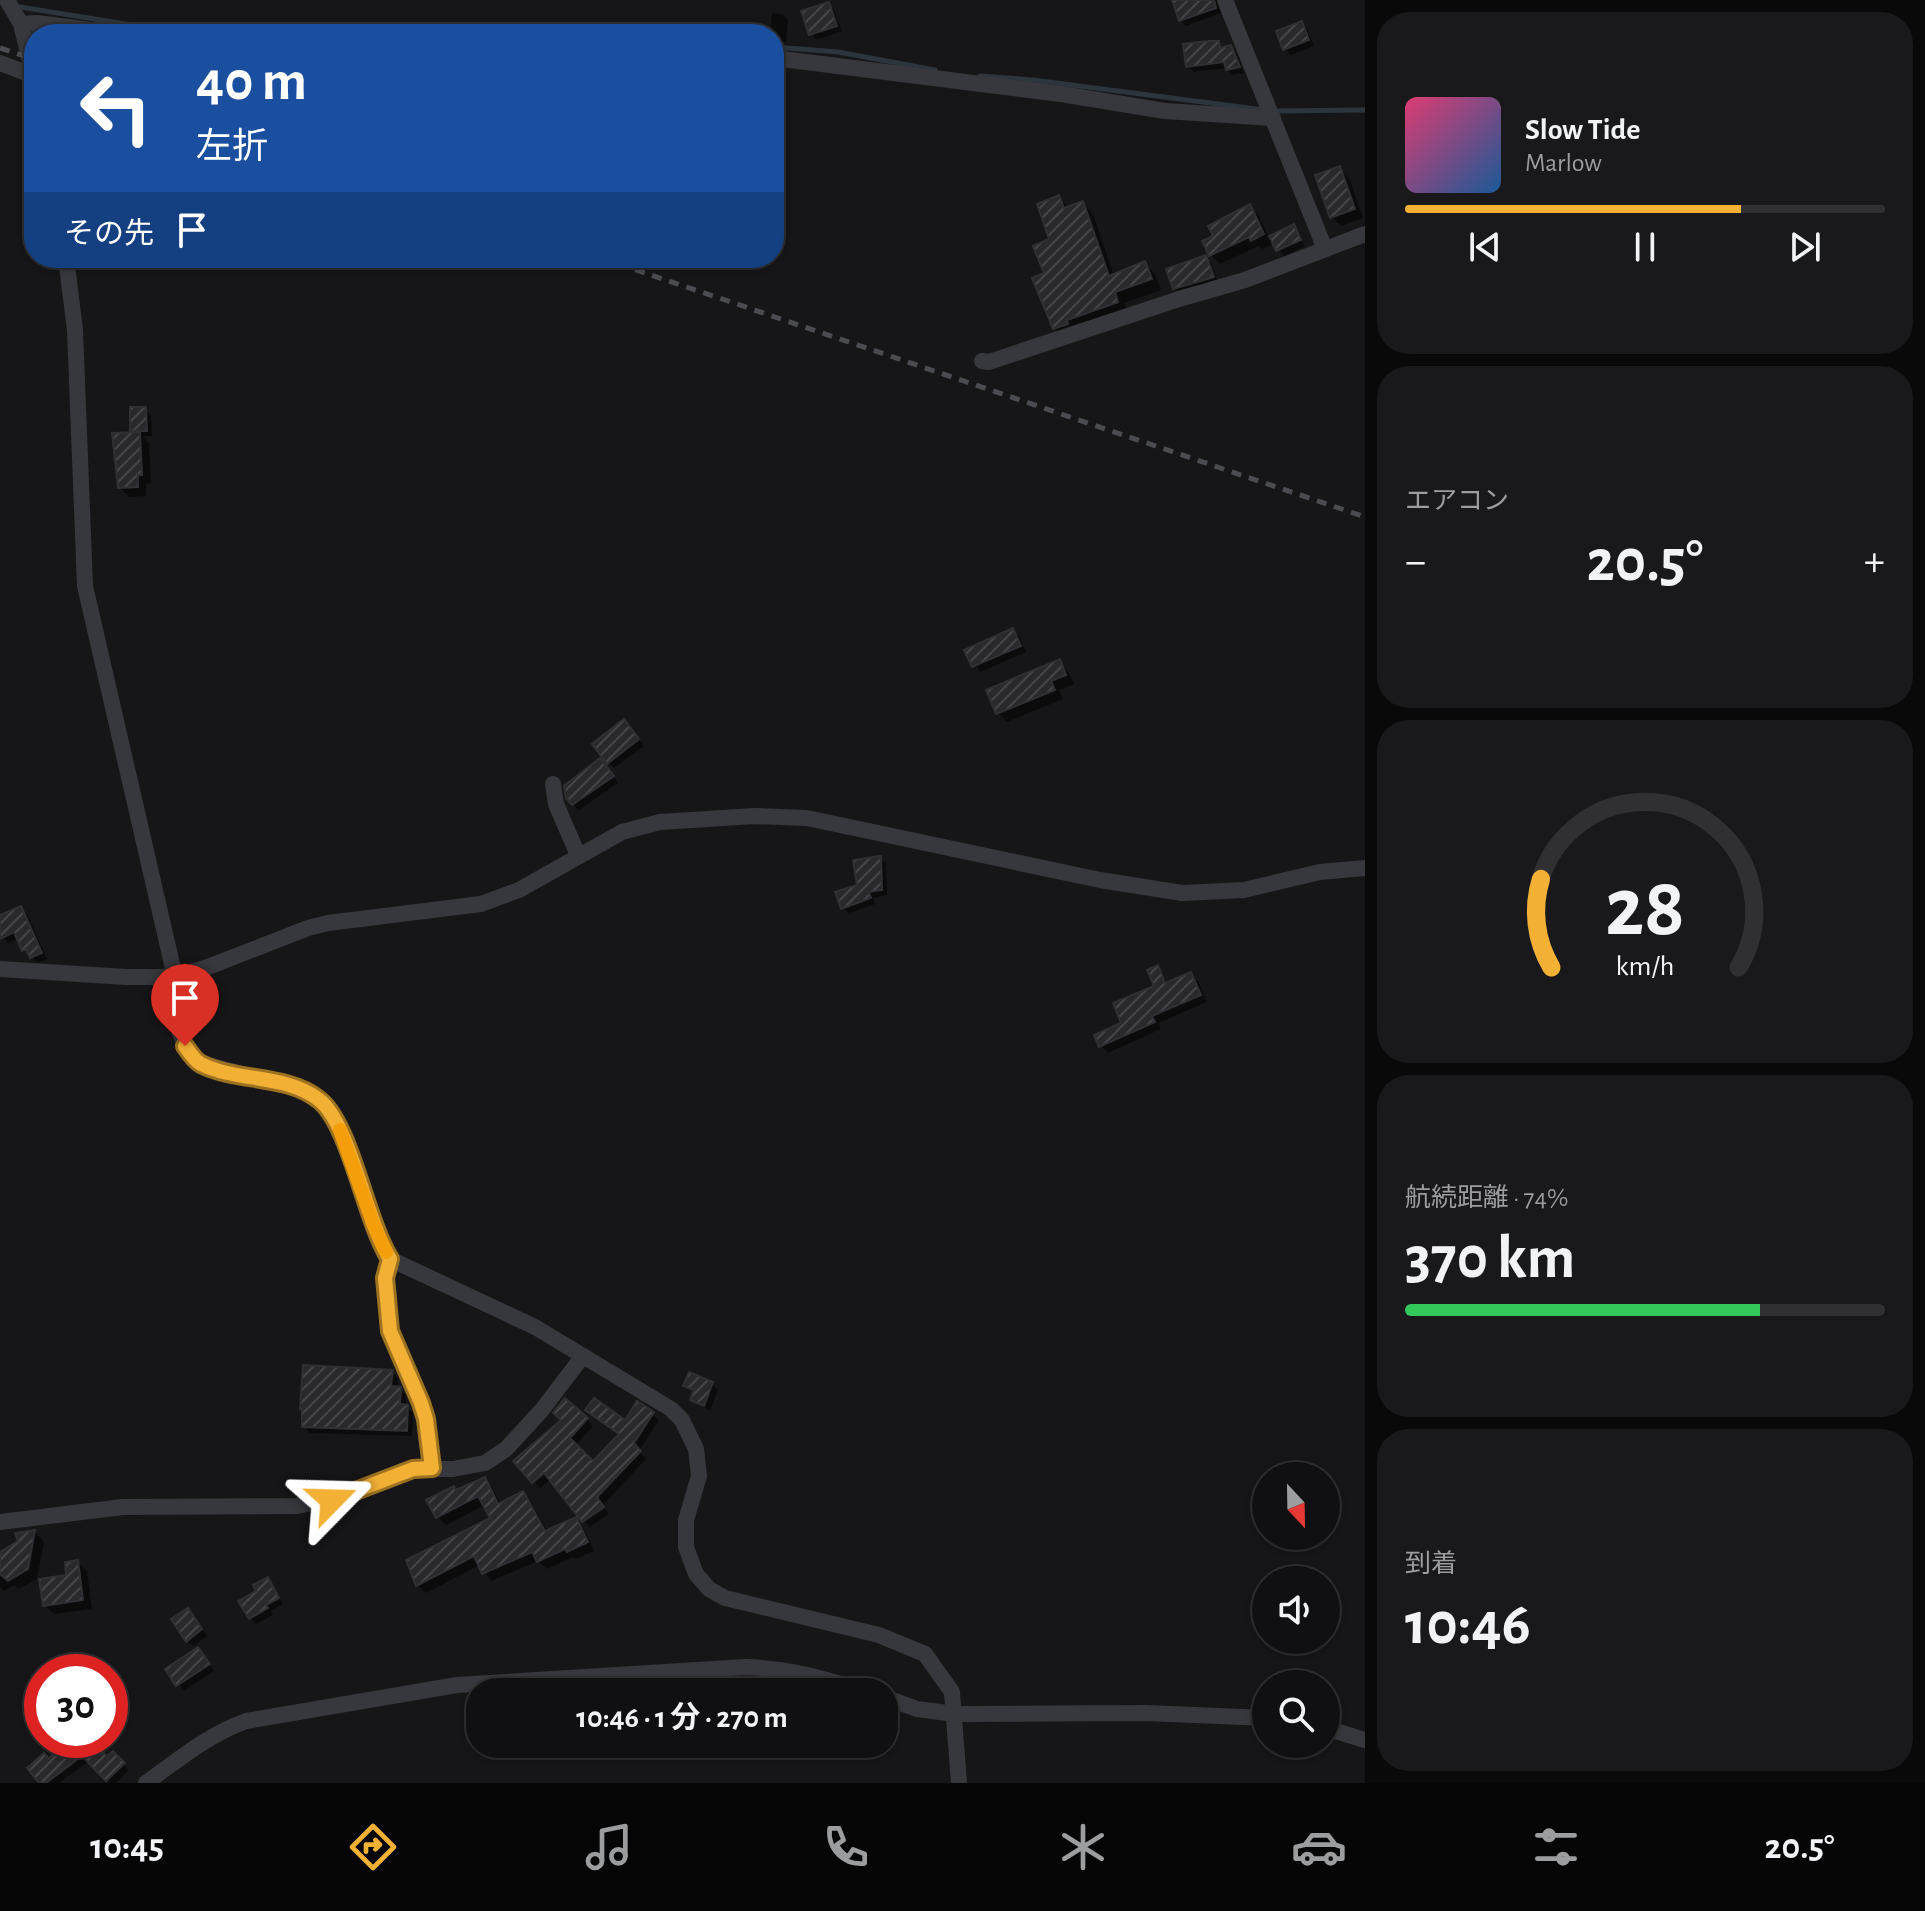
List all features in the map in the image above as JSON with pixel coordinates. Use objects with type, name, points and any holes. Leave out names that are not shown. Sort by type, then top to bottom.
[{"type":"street","points":[[7,0],[21,24],[24,36]]},
{"type":"street","points":[[1225,0],[1325,249]]},
{"type":"street","points":[[21,24],[45,24]]},
{"type":"street","points":[[784,59],[1061,94],[1165,111],[1273,118]]},
{"type":"street","points":[[0,63],[24,72]]},
{"type":"street","points":[[982,361],[989,362],[1245,280],[1365,234]]},
{"type":"street","points":[[67,268],[75,330],[85,586],[175,977],[180,1033],[185,1046],[200,1063],[300,1089],[320,1099],[344,1139],[374,1226],[390,1259],[535,1327],[671,1409],[690,1431],[696,1449],[699,1476],[686,1520],[686,1547],[696,1574],[709,1589],[725,1598],[879,1635],[917,1649],[932,1662],[952,1692],[959,1783]]},
{"type":"street","points":[[553,784],[556,804],[578,855]]},
{"type":"street","points":[[0,969],[175,977],[328,923],[458,908],[497,899],[519,890],[612,836],[660,822],[754,816],[807,818],[1100,880],[1182,893],[1235,891],[1320,872],[1365,868]]},
{"type":"street","points":[[390,1259],[385,1278],[390,1331],[426,1419],[432,1468]]},
{"type":"street","points":[[0,1522],[123,1507],[297,1506],[342,1497],[413,1469],[473,1466],[499,1454],[541,1411],[583,1356]]},
{"type":"street","points":[[569,1678],[745,1667],[779,1668],[822,1678]]},
{"type":"street","points":[[146,1783],[223,1729],[246,1721],[466,1684]]},
{"type":"street","points":[[898,1702],[917,1709],[955,1714],[1146,1713],[1252,1717]]},
{"type":"street","points":[[1340,1732],[1365,1740]]},
{"type":"building","points":[[1172,0],[1214,0],[1216,8],[1179,21]]},
{"type":"building","points":[[829,2],[837,26],[809,35],[801,11]]},
{"type":"building","points":[[1302,21],[1309,40],[1283,50],[1276,31]]},
{"type":"building","points":[[1219,41],[1220,48],[1231,45],[1240,67],[1226,70],[1224,62],[1186,67],[1183,44]]},
{"type":"building","points":[[1340,166],[1355,209],[1330,218],[1315,175]]},
{"type":"building","points":[[1059,195],[1064,208],[1083,201],[1109,276],[1145,261],[1152,279],[1115,292],[1118,302],[1067,320],[1068,324],[1053,329],[1032,278],[1044,273],[1033,246],[1049,239],[1037,204]]},
{"type":"building","points":[[1250,204],[1264,234],[1251,241],[1249,237],[1209,256],[1202,241],[1213,236],[1208,226]]},
{"type":"building","points":[[1294,224],[1301,240],[1276,251],[1269,236]]},
{"type":"building","points":[[1206,255],[1214,277],[1173,289],[1166,269]]},
{"type":"building","points":[[130,407],[146,407],[147,431],[130,431]]},
{"type":"building","points":[[140,432],[142,475],[138,475],[138,487],[118,488],[112,433]]},
{"type":"building","points":[[1013,628],[1021,646],[972,667],[964,650]]},
{"type":"building","points":[[1060,659],[1066,675],[1051,681],[1055,690],[996,714],[986,690]]},
{"type":"building","points":[[624,719],[639,739],[607,764],[592,744]]},
{"type":"building","points":[[600,758],[614,776],[572,805],[566,798],[564,786]]},
{"type":"building","points":[[881,856],[882,890],[869,892],[871,898],[841,909],[835,892],[857,885],[853,860]]},
{"type":"building","points":[[21,906],[42,953],[30,958],[26,949],[22,951],[14,932],[0,939],[0,915]]},
{"type":"building","points":[[1158,965],[1165,983],[1191,972],[1201,995],[1152,1016],[1155,1022],[1099,1047],[1094,1035],[1121,1023],[1113,1003],[1154,986],[1147,970]]},
{"type":"building","points":[[303,1365],[393,1370],[391,1386],[401,1387],[400,1404],[408,1405],[407,1431],[302,1427]]},
{"type":"building","points":[[689,1372],[713,1382],[704,1406],[690,1400],[694,1390],[683,1386]]},
{"type":"building","points":[[565,1398],[588,1418],[570,1438],[593,1461],[619,1434],[585,1410],[594,1398],[625,1420],[637,1401],[654,1412],[634,1443],[641,1451],[597,1497],[604,1507],[582,1522],[544,1473],[532,1483],[513,1461],[561,1420],[553,1413]]},
{"type":"building","points":[[485,1477],[498,1504],[523,1491],[545,1531],[576,1517],[588,1542],[537,1562],[532,1552],[482,1574],[474,1556],[416,1586],[406,1560],[490,1518],[478,1496],[436,1518],[426,1500],[454,1486],[456,1490]]},
{"type":"building","points":[[35,1530],[28,1569],[8,1581],[0,1574],[0,1552],[18,1541],[15,1533]]},
{"type":"building","points":[[78,1560],[83,1600],[43,1606],[39,1579],[66,1575],[65,1562]]},
{"type":"building","points":[[268,1577],[279,1598],[249,1619],[238,1601],[256,1591],[253,1585]]},
{"type":"building","points":[[188,1608],[202,1629],[186,1642],[171,1619]]},
{"type":"building","points":[[198,1647],[210,1664],[176,1686],[165,1669]]},
{"type":"building","points":[[38,1758],[79,1758],[46,1783],[39,1783],[27,1768]]},
{"type":"building","points":[[84,1758],[120,1758],[125,1763],[106,1781]]},
{"type":"waterway","points":[[14,6],[125,24]]},
{"type":"waterway","points":[[784,48],[838,52],[935,70]]},
{"type":"waterway","points":[[980,76],[1264,110]]},
{"type":"waterway","points":[[1274,111],[1365,110]]},
{"type":"railway","points":[[0,48],[24,56]]},
{"type":"railway","points":[[630,268],[1365,517]]},
{"type":"slow traffic","points":[[340,1130],[386,1252]]},
{"type":"route","points":[[185,1046],[200,1063],[300,1089],[320,1099],[336,1121],[344,1139],[374,1226],[390,1259],[385,1278],[390,1331],[426,1419],[432,1468],[413,1469],[332,1500]]}]
